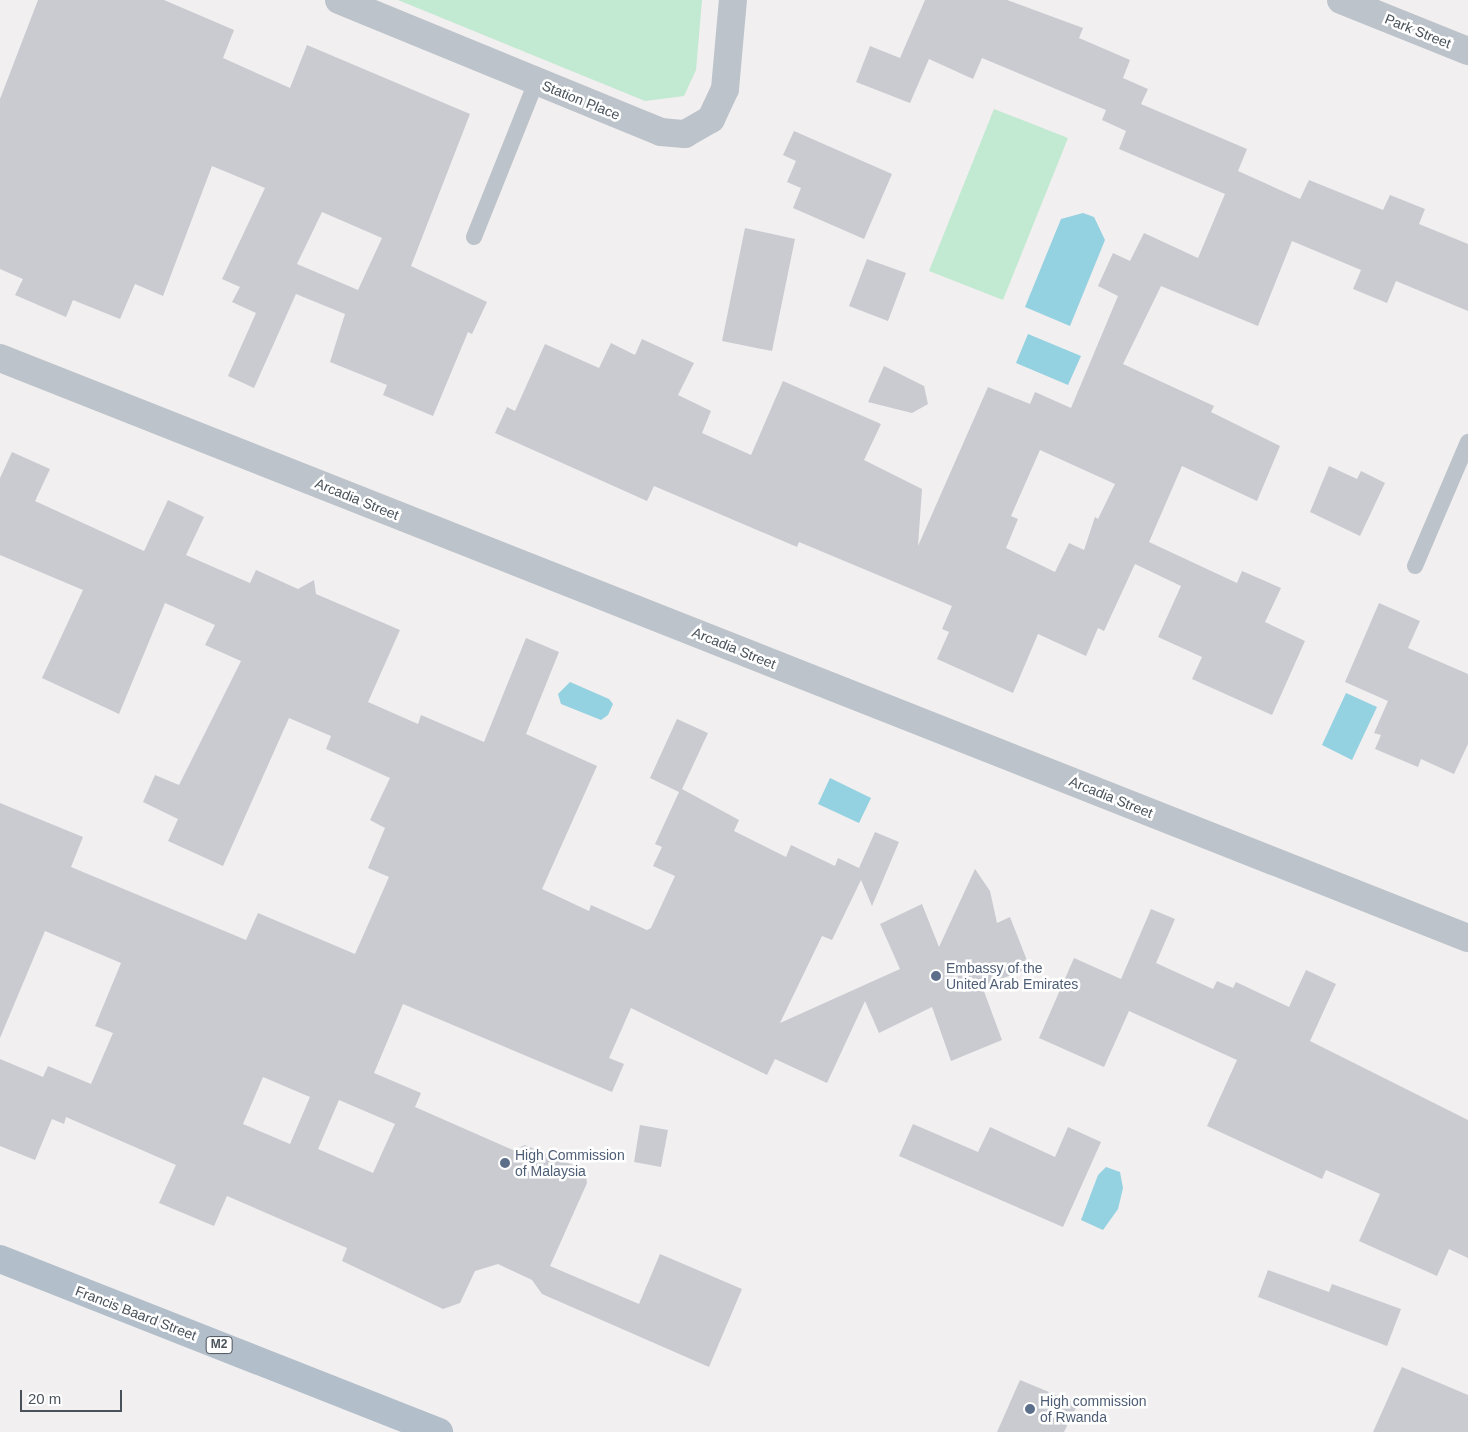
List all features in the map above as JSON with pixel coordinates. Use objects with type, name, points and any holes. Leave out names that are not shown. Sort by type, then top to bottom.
[{"type":"main road","name":"Francis Baard Street","points":[[0,1259],[439,1432]]},
{"type":"street","name":"Station Place","points":[[339,0],[661,132],[685,134],[711,119],[725,89],[733,0]]},
{"type":"street","name":"Park Street","points":[[1341,0],[1468,51]]},
{"type":"street","name":"Arcadia Street","points":[[0,358],[1468,938]]},
{"type":"lane","points":[[474,237],[536,82]]},
{"type":"lane","points":[[1415,566],[1468,442]]},
{"type":"green space","points":[[398,0],[702,0],[696,70],[684,96],[645,101]]},
{"type":"green space","points":[[994,109],[1068,138],[1003,300],[929,271]]},
{"type":"water","points":[[1083,213],[1094,217],[1105,240],[1070,326],[1025,307],[1061,219]]},
{"type":"water","points":[[1028,334],[1081,356],[1068,385],[1016,363]]},
{"type":"water","points":[[570,682],[609,699],[613,704],[608,715],[601,720],[561,704],[558,694]]},
{"type":"water","points":[[1346,693],[1377,707],[1352,760],[1322,745]]},
{"type":"water","points":[[830,778],[871,798],[859,823],[818,804]]},
{"type":"water","points":[[1106,1167],[1120,1172],[1123,1188],[1118,1209],[1103,1230],[1081,1220],[1098,1175]]},
{"type":"building","points":[[38,0],[164,0],[234,30],[223,58],[290,88],[307,45],[470,114],[411,266],[487,302],[472,334],[468,332],[433,416],[383,395],[387,385],[330,362],[345,314],[296,294],[254,388],[228,376],[256,313],[232,302],[240,287],[222,279],[265,188],[212,166],[163,296],[135,284],[120,319],[73,300],[66,317],[15,295],[23,279],[0,269],[0,99]],"holes":[[[322,212],[382,238],[358,290],[297,264]]]},
{"type":"building","points":[[925,0],[1007,0],[1083,28],[1079,38],[1130,60],[1123,78],[1148,89],[1141,104],[1247,149],[1238,171],[1300,199],[1309,180],[1383,210],[1390,195],[1425,209],[1419,224],[1468,244],[1468,311],[1396,281],[1387,303],[1353,289],[1361,270],[1292,241],[1258,326],[1161,286],[1123,364],[1214,406],[1211,412],[1280,446],[1257,501],[1182,466],[1149,542],[1237,583],[1242,571],[1281,588],[1265,622],[1305,641],[1272,715],[1192,679],[1202,657],[1158,637],[1181,586],[1135,564],[1104,631],[1098,628],[1086,656],[1038,634],[1013,693],[937,659],[949,632],[942,629],[952,606],[799,542],[797,547],[654,486],[647,501],[495,433],[507,407],[515,411],[545,344],[599,368],[611,343],[635,355],[642,339],[694,363],[678,395],[711,411],[702,433],[751,455],[783,381],[881,424],[864,460],[922,489],[918,546],[988,387],[1030,404],[1035,392],[1071,408],[1118,296],[1098,286],[1113,253],[1130,261],[1144,233],[1198,258],[1225,194],[1119,149],[1126,131],[1102,120],[1106,110],[982,58],[973,79],[929,59],[910,103],[856,82],[870,46],[900,58]],"holes":[[[1040,450],[1115,484],[1098,519],[1095,517],[1084,550],[1069,543],[1055,572],[1006,548],[1018,519],[1011,516]]]},
{"type":"building","points":[[794,131],[892,174],[864,239],[793,208],[801,188],[787,182],[796,161],[783,155]]},
{"type":"building","points":[[745,228],[795,239],[772,351],[722,341]]},
{"type":"building","points":[[867,259],[906,273],[888,321],[849,306]]},
{"type":"building","points":[[884,366],[924,386],[928,404],[912,413],[868,402]]},
{"type":"building","points":[[12,452],[50,469],[35,501],[144,551],[168,500],[204,517],[186,555],[250,583],[256,570],[298,589],[314,580],[316,594],[400,630],[368,702],[418,724],[421,715],[484,742],[526,638],[559,652],[526,734],[597,766],[542,889],[589,911],[591,905],[647,930],[651,928],[675,876],[653,866],[662,847],[655,844],[679,792],[650,778],[677,719],[708,733],[682,789],[739,820],[734,831],[786,857],[791,845],[835,866],[838,858],[859,868],[875,832],[899,842],[872,906],[861,880],[832,940],[822,936],[780,1023],[900,969],[880,924],[922,904],[939,947],[975,869],[990,891],[997,923],[1010,917],[1030,968],[982,986],[1002,1040],[951,1061],[932,1007],[879,1033],[865,1001],[827,1083],[775,1059],[767,1075],[631,1008],[609,1058],[624,1064],[612,1092],[403,1004],[374,1073],[421,1093],[415,1107],[513,1150],[525,1145],[585,1170],[587,1183],[550,1266],[639,1304],[660,1254],[742,1289],[709,1367],[542,1294],[532,1280],[498,1264],[475,1271],[460,1303],[443,1309],[342,1261],[347,1248],[227,1196],[214,1226],[159,1203],[176,1165],[66,1117],[64,1124],[52,1119],[35,1160],[0,1146],[0,1059],[43,1077],[48,1066],[91,1084],[113,1033],[95,1026],[121,963],[45,931],[0,1038],[0,803],[83,837],[71,867],[246,940],[258,913],[355,954],[389,877],[368,868],[385,828],[370,820],[390,778],[326,749],[331,736],[289,718],[223,866],[168,841],[178,819],[143,802],[155,775],[179,785],[241,661],[205,645],[215,625],[165,603],[119,714],[42,678],[83,590],[0,555],[0,478]],"holes":[[[263,1077],[310,1097],[290,1144],[243,1124]],[[339,1100],[395,1124],[373,1173],[318,1149]]]},
{"type":"building","points":[[1329,466],[1357,479],[1361,471],[1385,483],[1360,536],[1310,512]]},
{"type":"building","points":[[1379,603],[1420,621],[1408,648],[1468,674],[1468,744],[1454,774],[1421,759],[1418,767],[1375,749],[1381,735],[1374,733],[1388,701],[1345,682]]},
{"type":"building","points":[[1151,909],[1175,919],[1156,963],[1213,989],[1217,981],[1233,988],[1236,982],[1289,1007],[1306,970],[1336,984],[1310,1041],[1468,1120],[1468,1258],[1449,1249],[1437,1276],[1359,1241],[1380,1194],[1326,1170],[1322,1179],[1207,1126],[1237,1060],[1129,1011],[1104,1067],[1039,1038],[1074,958],[1121,979]]},
{"type":"building","points":[[913,1124],[978,1152],[990,1127],[1055,1157],[1068,1127],[1101,1142],[1063,1227],[899,1156]]},
{"type":"building","points":[[640,1125],[668,1130],[661,1167],[634,1162]]},
{"type":"building","points":[[1268,1270],[1329,1292],[1332,1284],[1401,1309],[1387,1346],[1258,1297]]},
{"type":"building","points":[[1402,1367],[1468,1395],[1468,1432],[1373,1432]]},
{"type":"building","points":[[1020,1380],[1078,1404],[1064,1432],[997,1432]]},
{"type":"place","name":"Embassy of the United Arab Emirates","points":[[936,976]]},
{"type":"place","name":"High Commission of Malaysia","points":[[505,1163]]},
{"type":"place","name":"High commission of Rwanda","points":[[1030,1409]]}]
